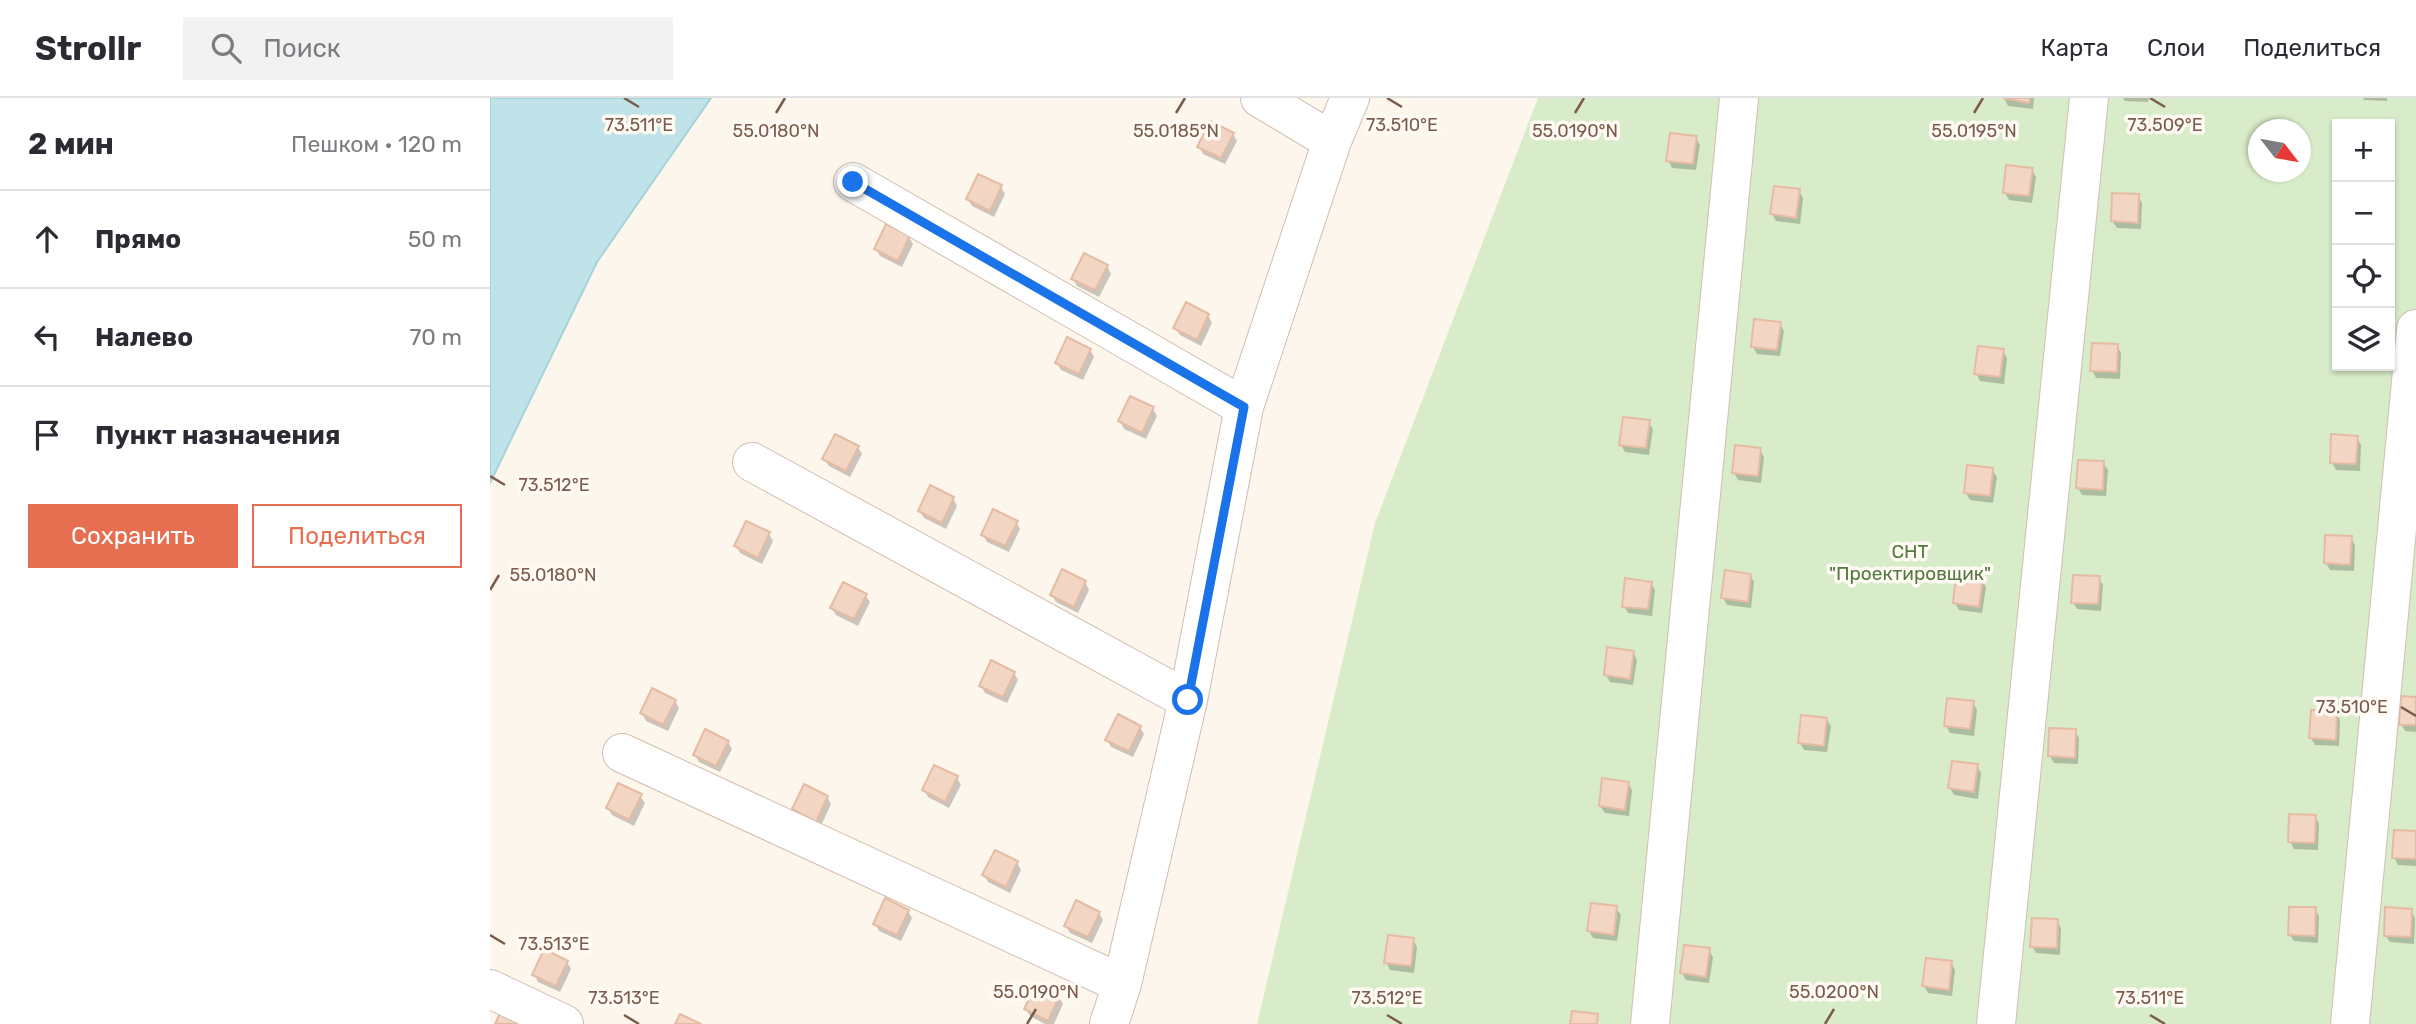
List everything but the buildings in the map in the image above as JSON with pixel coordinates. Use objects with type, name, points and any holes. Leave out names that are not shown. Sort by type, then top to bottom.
[{"type":"lane","points":[[1260,98],[1332,141]]},
{"type":"lane","points":[[1109,1024],[1122,984],[1188,700],[1244,407],[1332,141],[1349,98]]},
{"type":"lane","points":[[1650,1024],[1740,98]]},
{"type":"lane","points":[[1996,1024],[2089,98]]},
{"type":"lane","points":[[853,182],[1244,407]]},
{"type":"lane","points":[[2350,1024],[2416,329]]},
{"type":"lane","points":[[752,462],[1188,700]]},
{"type":"lane","points":[[622,753],[1122,984]]},
{"type":"lane","points":[[490,989],[564,1024]]},
{"type":"green space","name":"СНТ \"Проектировщик\"","points":[[1538,98],[2416,98],[2416,1024],[1257,1024],[1375,523]]},
{"type":"water","points":[[490,98],[711,98],[597,262],[490,483]]},
{"type":"route","points":[[853,182],[1244,407],[1188,700]]}]
